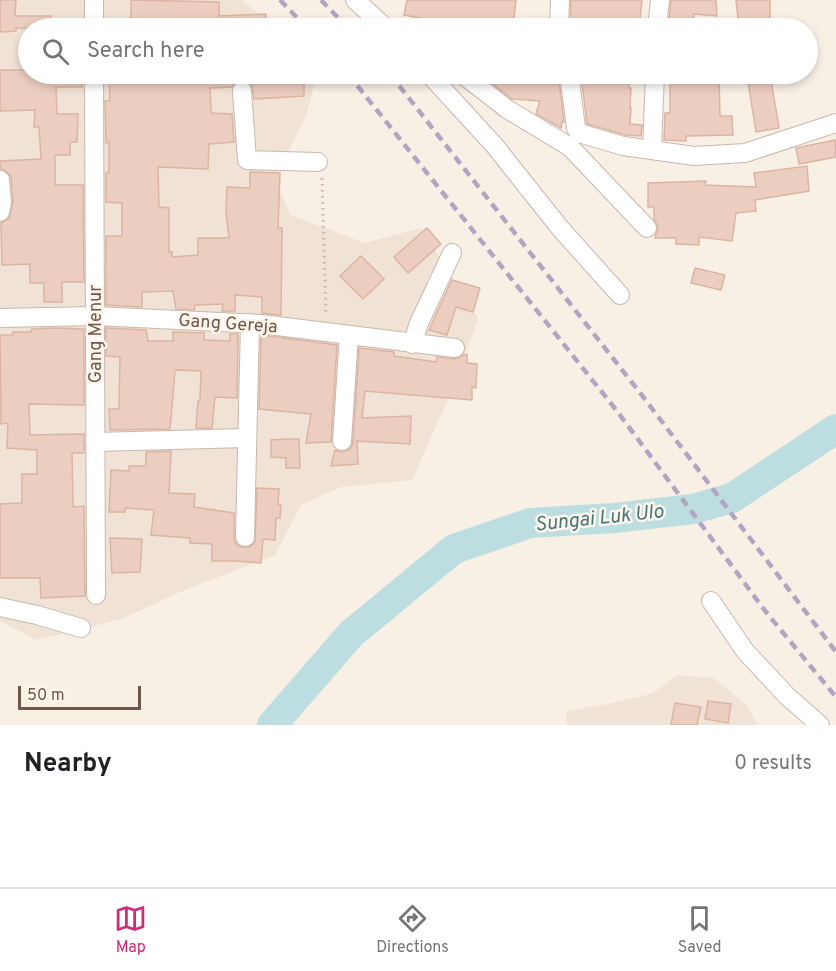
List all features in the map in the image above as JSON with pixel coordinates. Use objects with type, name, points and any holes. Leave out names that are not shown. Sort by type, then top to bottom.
[{"type":"street","points":[[94,0],[94,18]]},
{"type":"street","points":[[355,0],[375,18]]},
{"type":"street","points":[[559,18],[560,0]]},
{"type":"street","points":[[658,18],[660,0]]},
{"type":"street","name":"Gang Menur","points":[[94,84],[96,595]]},
{"type":"street","points":[[438,84],[494,146],[560,228],[620,295]]},
{"type":"street","points":[[475,84],[507,109],[575,140],[694,156],[745,153],[836,123]]},
{"type":"street","points":[[570,84],[575,140],[647,228]]},
{"type":"street","points":[[652,150],[655,84]]},
{"type":"street","points":[[242,91],[247,160],[318,162]]},
{"type":"street","points":[[0,180],[2,203],[0,212]]},
{"type":"street","points":[[412,344],[418,323],[452,253]]},
{"type":"street","name":"Gang Gereja","points":[[0,318],[95,316],[250,323],[455,348]]},
{"type":"street","points":[[244,537],[250,323]]},
{"type":"street","points":[[342,441],[350,335]]},
{"type":"street","points":[[95,442],[247,438]]},
{"type":"street","points":[[711,601],[745,651],[787,696],[820,725]]},
{"type":"street","points":[[0,607],[81,628]]},
{"type":"path","points":[[318,162],[321,166],[327,332]]},
{"type":"shaded area","points":[[0,0],[242,0],[263,18],[18,18],[18,84],[314,84],[306,116],[275,177],[290,215],[365,243],[421,228],[478,318],[458,377],[412,480],[341,487],[301,505],[275,555],[180,592],[122,619],[36,640],[0,621]]},
{"type":"shaded area","points":[[678,675],[713,678],[747,705],[757,725],[567,725],[566,711],[651,694]]},
{"type":"building","points":[[0,0],[16,0],[15,16],[51,16],[51,18],[18,18],[16,31],[0,32]]},
{"type":"building","points":[[131,0],[219,2],[219,16],[266,14],[266,18],[131,18]]},
{"type":"building","points":[[407,0],[516,0],[514,18],[419,18],[404,15]]},
{"type":"building","points":[[571,0],[642,0],[640,18],[570,18]]},
{"type":"building","points":[[671,0],[716,0],[717,16],[694,14],[693,18],[669,18]]},
{"type":"building","points":[[736,0],[770,0],[770,18],[738,18]]},
{"type":"building","points":[[0,70],[18,70],[18,84],[82,84],[82,87],[56,87],[57,114],[78,114],[77,142],[70,142],[70,155],[55,155],[55,185],[83,185],[84,282],[62,282],[62,302],[44,302],[44,283],[30,283],[30,264],[2,265],[1,223],[9,219],[13,202],[11,177],[1,169],[0,161],[41,159],[39,127],[34,127],[35,110],[0,111]]},
{"type":"building","points":[[109,84],[234,84],[232,87],[210,88],[211,113],[232,114],[234,142],[209,144],[208,169],[158,167],[159,207],[169,208],[169,252],[172,252],[172,257],[198,255],[198,238],[229,238],[226,213],[227,187],[250,188],[250,172],[280,173],[278,228],[282,228],[281,315],[262,313],[262,297],[235,295],[235,311],[222,311],[223,304],[195,305],[194,310],[176,309],[173,291],[142,292],[142,307],[106,305],[106,236],[122,236],[122,203],[106,202],[109,142],[106,143],[105,101],[110,101]]},
{"type":"building","points":[[304,84],[304,96],[254,99],[252,85]]},
{"type":"building","points":[[493,84],[559,84],[564,122],[561,128],[536,114],[540,101],[512,99]]},
{"type":"building","points":[[582,84],[629,84],[631,88],[630,124],[642,125],[641,136],[625,135],[587,124]]},
{"type":"building","points":[[670,84],[719,84],[720,116],[732,116],[733,135],[686,136],[686,141],[664,140],[665,113],[670,113]]},
{"type":"building","points":[[748,84],[772,84],[779,128],[756,132]]},
{"type":"building","points":[[835,140],[836,157],[799,164],[796,148]]},
{"type":"building","points":[[807,166],[809,191],[755,200],[756,211],[736,213],[732,241],[699,237],[699,245],[676,244],[676,238],[655,238],[658,226],[654,220],[654,207],[648,207],[648,183],[706,181],[705,185],[756,187],[754,173]]},
{"type":"building","points":[[427,228],[441,244],[408,273],[394,257]]},
{"type":"building","points":[[361,256],[384,279],[363,299],[340,276]]},
{"type":"building","points":[[695,268],[725,275],[721,290],[691,283]]},
{"type":"building","points":[[452,280],[480,288],[473,312],[456,307],[447,335],[429,330]]},
{"type":"building","points":[[106,328],[146,330],[148,341],[173,341],[173,332],[204,333],[204,340],[230,341],[230,334],[238,334],[237,398],[215,397],[212,428],[196,428],[201,371],[175,370],[170,429],[110,430],[109,409],[119,409],[120,357],[106,356]]},
{"type":"building","points":[[32,329],[84,329],[84,405],[29,404],[30,435],[84,434],[84,453],[72,453],[73,507],[84,506],[85,596],[41,598],[40,578],[0,578],[0,504],[22,503],[22,474],[37,474],[37,450],[7,448],[8,423],[1,424],[0,335],[31,332]]},
{"type":"building","points":[[261,335],[337,345],[331,442],[306,443],[311,414],[259,409]]},
{"type":"building","points":[[359,348],[394,352],[394,356],[436,362],[437,357],[454,359],[467,354],[467,363],[477,364],[476,388],[472,387],[472,400],[365,391],[362,418],[411,416],[410,444],[357,441],[358,464],[331,466],[335,450],[346,451],[351,448],[353,442]]},
{"type":"building","points":[[299,439],[300,468],[286,468],[286,458],[271,457],[271,440]]},
{"type":"building","points":[[171,451],[169,493],[195,494],[194,507],[234,513],[235,543],[240,547],[250,547],[255,542],[257,488],[279,489],[280,518],[276,518],[275,540],[263,539],[261,563],[212,561],[212,544],[190,543],[190,538],[151,535],[154,510],[125,508],[125,512],[109,512],[111,470],[129,471],[129,466],[146,466],[146,452]]},
{"type":"building","points":[[110,538],[142,539],[140,572],[112,573]]},
{"type":"building","points":[[708,701],[731,704],[728,723],[705,719]]},
{"type":"building","points":[[675,703],[701,707],[697,725],[671,725]]},
{"type":"waterway","name":"Sungai Luk Ulo","points":[[272,725],[351,634],[454,549],[530,523],[614,518],[693,509],[732,498],[836,429]]},
{"type":"railway","points":[[280,0],[297,18]]},
{"type":"railway","points":[[321,0],[338,18]]},
{"type":"railway","points":[[356,84],[617,411],[766,612],[836,697]]},
{"type":"railway","points":[[398,84],[641,394],[836,652]]}]
